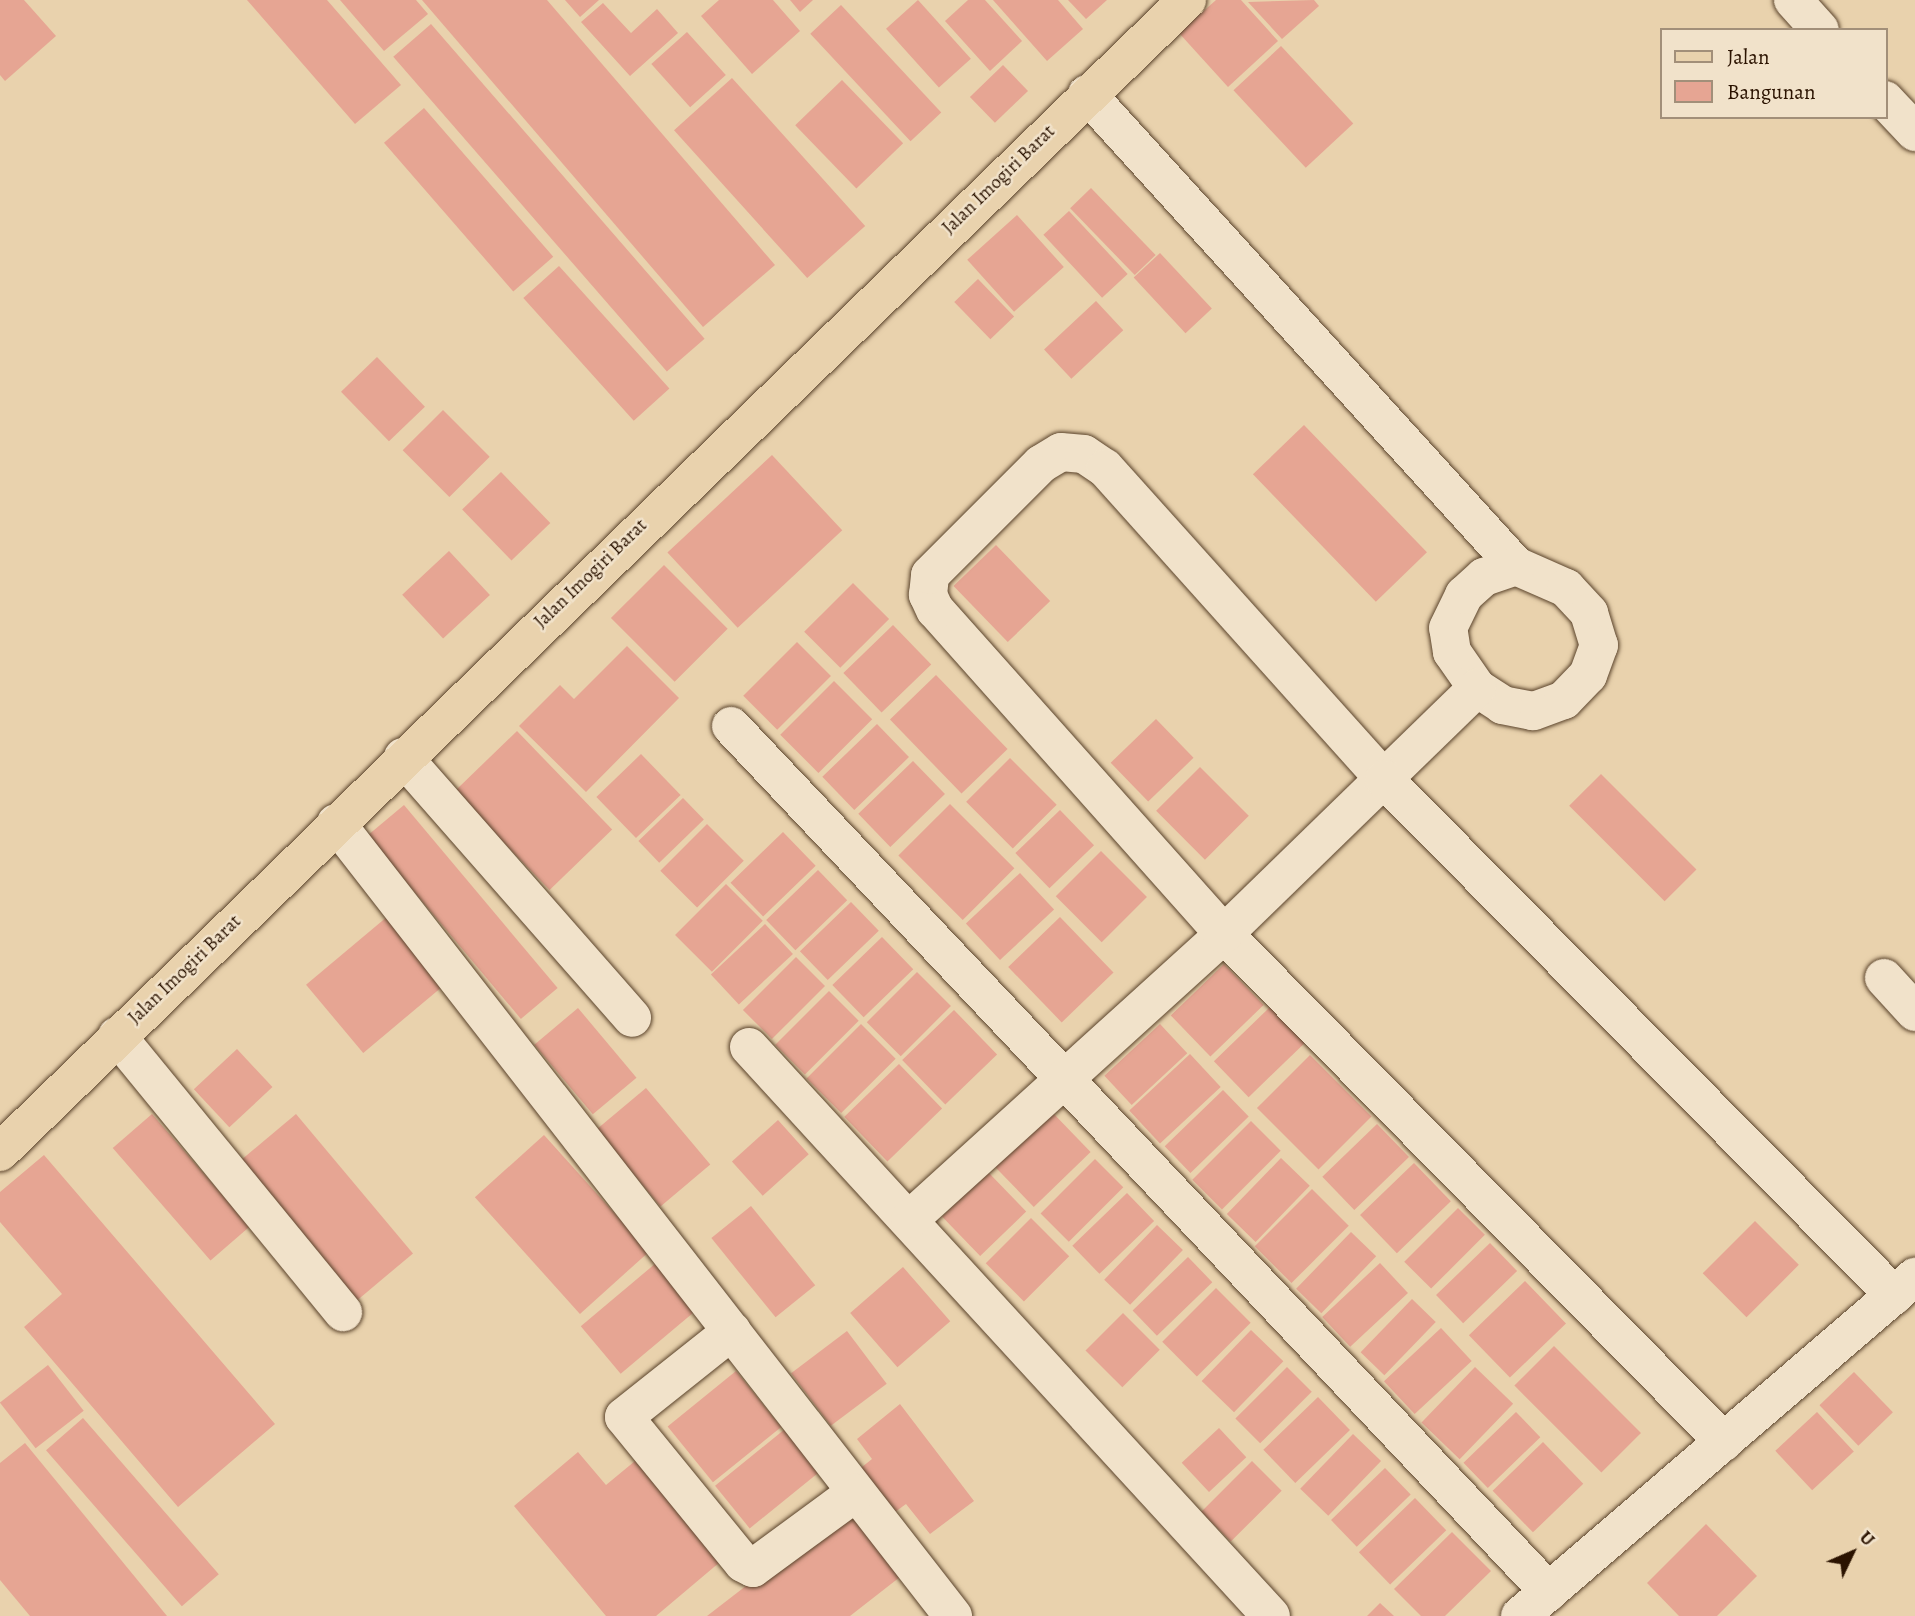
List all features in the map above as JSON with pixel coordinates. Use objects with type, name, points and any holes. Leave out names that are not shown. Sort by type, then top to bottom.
[{"type":"main road","name":"Jalan Imogiri Barat","points":[[0,1152],[1178,3]]},
{"type":"street","points":[[1793,0],[1818,28]]},
{"type":"street","points":[[1087,94],[1516,566],[1566,588],[1589,613],[1599,645],[1588,675],[1564,700],[1533,711],[1503,705],[1478,688],[1452,652],[1448,628],[1464,595],[1484,577],[1516,566]]},
{"type":"street","points":[[1887,102],[1915,132]]},
{"type":"street","points":[[1520,1616],[1724,1442],[1905,1286],[1384,779],[1105,468],[1084,454],[1061,452],[1041,464],[940,561],[929,575],[928,595],[935,610],[1224,934],[1724,1442]]},
{"type":"street","points":[[910,1219],[1224,934],[1478,688]]},
{"type":"street","points":[[731,726],[1549,1592]]},
{"type":"street","points":[[403,757],[632,1018]]},
{"type":"street","points":[[336,823],[953,1616]]},
{"type":"street","points":[[1884,978],[1915,1012]]},
{"type":"street","points":[[117,1036],[343,1312]]},
{"type":"street","points":[[749,1047],[910,1219],[1271,1616]]},
{"type":"street","points":[[732,1331],[624,1417],[743,1563],[753,1568],[855,1493]]},
{"type":"building","points":[[0,0],[24,0],[56,36],[5,81],[0,75]]},
{"type":"building","points":[[247,0],[327,0],[401,85],[355,124]]},
{"type":"building","points":[[340,0],[416,0],[428,14],[384,51]]},
{"type":"building","points":[[422,0],[547,0],[775,265],[703,327]]},
{"type":"building","points":[[565,0],[599,0],[580,17]]},
{"type":"building","points":[[719,0],[773,0],[800,31],[752,74],[701,16]]},
{"type":"building","points":[[790,0],[813,0],[800,12]]},
{"type":"building","points":[[918,0],[971,59],[939,87],[886,29]]},
{"type":"building","points":[[968,0],[985,0],[1022,41],[990,71],[945,21]]},
{"type":"building","points":[[993,0],[1058,0],[1083,29],[1047,61]]},
{"type":"building","points":[[1068,0],[1107,0],[1086,19]]},
{"type":"building","points":[[1216,0],[1241,0],[1278,41],[1228,87],[1179,33]]},
{"type":"building","points":[[1314,0],[1319,6],[1282,39],[1248,2]]},
{"type":"building","points":[[603,3],[631,33],[657,9],[678,33],[630,76],[581,22]]},
{"type":"building","points":[[841,5],[941,113],[911,141],[810,34]]},
{"type":"building","points":[[431,24],[705,339],[667,372],[393,57]]},
{"type":"building","points":[[687,32],[726,75],[690,107],[651,64]]},
{"type":"building","points":[[1281,46],[1353,124],[1306,168],[1233,90]]},
{"type":"building","points":[[1003,65],[1028,91],[995,123],[970,97]]},
{"type":"building","points":[[732,78],[865,226],[807,278],[674,130]]},
{"type":"building","points":[[842,80],[903,143],[856,188],[795,125]]},
{"type":"building","points":[[424,108],[553,257],[513,291],[384,143]]},
{"type":"building","points":[[1091,188],[1156,255],[1135,275],[1070,208]]},
{"type":"building","points":[[1069,211],[1128,274],[1102,298],[1043,235]]},
{"type":"building","points":[[1017,215],[1064,267],[1014,312],[967,260]]},
{"type":"building","points":[[1160,253],[1212,309],[1186,333],[1134,278]]},
{"type":"building","points":[[559,266],[669,389],[634,421],[523,298]]},
{"type":"building","points":[[978,279],[1014,316],[990,339],[954,302]]},
{"type":"building","points":[[1096,301],[1123,330],[1071,379],[1044,349]]},
{"type":"building","points":[[377,357],[425,407],[389,441],[341,392]]},
{"type":"building","points":[[443,410],[490,457],[449,497],[403,450]]},
{"type":"building","points":[[1304,425],[1427,552],[1376,602],[1253,474]]},
{"type":"building","points":[[772,455],[842,530],[738,628],[667,553]]},
{"type":"building","points":[[501,472],[550,523],[511,561],[462,510]]},
{"type":"building","points":[[996,545],[1050,601],[1008,642],[954,586]]},
{"type":"building","points":[[449,551],[490,595],[443,639],[402,595]]},
{"type":"building","points":[[664,565],[728,629],[675,682],[611,618]]},
{"type":"building","points":[[853,583],[889,619],[840,668],[804,632]]},
{"type":"building","points":[[893,625],[931,665],[882,712],[843,673]]},
{"type":"building","points":[[797,642],[831,676],[777,730],[743,696]]},
{"type":"building","points":[[627,646],[679,698],[586,792],[519,726],[560,685],[574,699]]},
{"type":"building","points":[[936,675],[1008,749],[962,794],[890,719]]},
{"type":"building","points":[[834,681],[872,719],[818,773],[780,735]]},
{"type":"building","points":[[1156,719],[1194,758],[1148,802],[1111,763]]},
{"type":"building","points":[[877,724],[909,757],[854,810],[822,777]]},
{"type":"building","points":[[517,731],[612,830],[550,890],[454,791]]},
{"type":"building","points":[[641,754],[681,795],[636,838],[596,797]]},
{"type":"building","points":[[1010,758],[1057,805],[1013,849],[966,802]]},
{"type":"building","points":[[913,761],[945,794],[890,847],[858,814]]},
{"type":"building","points":[[1200,767],[1249,816],[1205,860],[1156,811]]},
{"type":"building","points":[[1601,774],[1696,869],[1665,901],[1569,806]]},
{"type":"building","points":[[683,798],[704,820],[659,863],[638,841]]},
{"type":"building","points":[[950,804],[1014,868],[963,920],[898,856]]},
{"type":"building","points":[[404,805],[558,988],[521,1019],[367,836]]},
{"type":"building","points":[[1060,810],[1094,845],[1049,888],[1015,853]]},
{"type":"building","points":[[707,824],[744,861],[697,907],[660,871]]},
{"type":"building","points":[[783,832],[816,866],[763,917],[730,883]]},
{"type":"building","points":[[1101,851],[1147,897],[1102,942],[1056,896]]},
{"type":"building","points":[[818,870],[847,900],[795,950],[766,920]]},
{"type":"building","points":[[1020,873],[1054,910],[1000,960],[966,923]]},
{"type":"building","points":[[726,884],[763,921],[712,972],[675,935]]},
{"type":"building","points":[[851,902],[879,931],[828,980],[800,951]]},
{"type":"building","points":[[388,916],[445,984],[363,1053],[306,985]]},
{"type":"building","points":[[1060,917],[1113,972],[1062,1022],[1008,967]]},
{"type":"building","points":[[765,924],[793,954],[739,1004],[711,974]]},
{"type":"building","points":[[882,937],[913,969],[864,1017],[832,985]]},
{"type":"building","points":[[796,957],[825,986],[772,1039],[743,1010]]},
{"type":"building","points":[[1224,964],[1264,1005],[1210,1056],[1171,1015]]},
{"type":"building","points":[[917,972],[951,1006],[901,1056],[867,1022]]},
{"type":"building","points":[[829,991],[859,1021],[805,1074],[775,1045]]},
{"type":"building","points":[[1270,1007],[1305,1043],[1249,1097],[1214,1061]]},
{"type":"building","points":[[578,1008],[636,1078],[593,1114],[534,1045]]},
{"type":"building","points":[[954,1010],[997,1055],[945,1105],[902,1060]]},
{"type":"building","points":[[861,1024],[896,1059],[841,1113],[807,1078]]},
{"type":"building","points":[[1160,1024],[1187,1053],[1132,1105],[1104,1076]]},
{"type":"building","points":[[237,1049],[272,1087],[229,1127],[194,1089]]},
{"type":"building","points":[[1190,1054],[1221,1087],[1160,1144],[1129,1111]]},
{"type":"building","points":[[1310,1055],[1372,1117],[1318,1170],[1257,1108]]},
{"type":"building","points":[[899,1064],[942,1109],[887,1161],[844,1117]]},
{"type":"building","points":[[646,1088],[710,1165],[660,1206],[596,1130]]},
{"type":"building","points":[[1223,1090],[1249,1117],[1190,1173],[1165,1146]]},
{"type":"building","points":[[1051,1111],[1091,1152],[1034,1207],[994,1166]]},
{"type":"building","points":[[152,1114],[250,1226],[211,1261],[113,1148]]},
{"type":"building","points":[[296,1114],[413,1253],[352,1304],[235,1165]]},
{"type":"building","points":[[778,1120],[809,1154],[763,1196],[732,1161]]},
{"type":"building","points":[[1251,1121],[1281,1151],[1222,1209],[1192,1180]]},
{"type":"building","points":[[1377,1124],[1409,1157],[1354,1210],[1322,1177]]},
{"type":"building","points":[[544,1135],[649,1252],[580,1314],[475,1197]]},
{"type":"building","points":[[44,1155],[275,1424],[178,1507],[24,1327],[62,1294],[0,1222],[0,1192]]},
{"type":"building","points":[[1281,1158],[1310,1186],[1256,1242],[1227,1214]]},
{"type":"building","points":[[1095,1159],[1123,1187],[1069,1242],[1041,1213]]},
{"type":"building","points":[[1414,1163],[1451,1201],[1397,1253],[1360,1215]]},
{"type":"building","points":[[988,1172],[1026,1212],[980,1256],[942,1216]]},
{"type":"building","points":[[1312,1189],[1349,1226],[1291,1283],[1255,1246]]},
{"type":"building","points":[[1127,1193],[1154,1221],[1099,1274],[1072,1246]]},
{"type":"building","points":[[751,1206],[815,1285],[776,1317],[711,1238]]},
{"type":"building","points":[[1458,1208],[1485,1235],[1431,1289],[1404,1262]]},
{"type":"building","points":[[1031,1218],[1069,1256],[1024,1301],[986,1263]]},
{"type":"building","points":[[1755,1221],[1799,1265],[1747,1317],[1703,1273]]},
{"type":"building","points":[[1157,1225],[1183,1250],[1130,1305],[1104,1280]]},
{"type":"building","points":[[1351,1232],[1376,1256],[1321,1313],[1296,1289]]},
{"type":"building","points":[[1490,1243],[1517,1271],[1463,1323],[1436,1295]]},
{"type":"building","points":[[1188,1257],[1212,1282],[1157,1336],[1133,1310]]},
{"type":"building","points":[[662,1258],[702,1305],[621,1374],[581,1326]]},
{"type":"building","points":[[1380,1263],[1408,1293],[1350,1347],[1322,1317]]},
{"type":"building","points":[[903,1267],[950,1321],[897,1367],[850,1313]]},
{"type":"building","points":[[1525,1281],[1566,1323],[1510,1378],[1469,1335]]},
{"type":"building","points":[[1216,1288],[1251,1323],[1197,1376],[1162,1342]]},
{"type":"building","points":[[1412,1299],[1436,1322],[1384,1375],[1361,1352]]},
{"type":"building","points":[[1123,1313],[1160,1350],[1122,1387],[1086,1350]]},
{"type":"building","points":[[1441,1328],[1472,1361],[1415,1414],[1384,1381]]},
{"type":"building","points":[[1251,1330],[1283,1361],[1234,1412],[1202,1381]]},
{"type":"building","points":[[847,1331],[887,1384],[831,1426],[791,1373]]},
{"type":"building","points":[[1554,1346],[1641,1433],[1601,1473],[1514,1386]]},
{"type":"building","points":[[48,1365],[84,1411],[36,1448],[0,1403]]},
{"type":"building","points":[[1287,1367],[1312,1392],[1260,1443],[1235,1419]]},
{"type":"building","points":[[1475,1367],[1513,1404],[1460,1459],[1422,1422]]},
{"type":"building","points":[[736,1371],[781,1427],[713,1482],[668,1426]]},
{"type":"building","points":[[1854,1372],[1893,1412],[1858,1446],[1819,1405]]},
{"type":"building","points":[[1318,1397],[1350,1430],[1295,1483],[1263,1450]]},
{"type":"building","points":[[900,1404],[974,1501],[930,1534],[906,1504],[891,1515],[857,1471],[872,1459],[857,1439]]},
{"type":"building","points":[[1516,1412],[1540,1437],[1488,1488],[1463,1463]]},
{"type":"building","points":[[1817,1412],[1854,1451],[1812,1490],[1775,1451]]},
{"type":"building","points":[[83,1418],[219,1574],[182,1606],[46,1450]]},
{"type":"building","points":[[1219,1428],[1246,1457],[1209,1492],[1182,1463]]},
{"type":"building","points":[[785,1429],[820,1472],[750,1528],[715,1486]]},
{"type":"building","points":[[1353,1434],[1381,1461],[1328,1516],[1300,1489]]},
{"type":"building","points":[[1543,1442],[1583,1484],[1533,1532],[1493,1491]]},
{"type":"building","points":[[25,1443],[167,1616],[30,1616],[0,1580],[0,1463]]},
{"type":"building","points":[[578,1452],[606,1485],[635,1461],[720,1562],[656,1616],[606,1616],[514,1506]]},
{"type":"building","points":[[1252,1461],[1282,1491],[1231,1542],[1201,1512]]},
{"type":"building","points":[[1385,1468],[1411,1495],[1357,1547],[1331,1520]]},
{"type":"building","points":[[1415,1498],[1446,1530],[1390,1585],[1359,1552]]},
{"type":"building","points":[[847,1508],[900,1577],[850,1616],[707,1616]]},
{"type":"building","points":[[1706,1524],[1757,1576],[1717,1616],[1679,1616],[1647,1583]]},
{"type":"building","points":[[1452,1532],[1491,1571],[1445,1616],[1421,1616],[1394,1589]]},
{"type":"building","points":[[1380,1603],[1394,1616],[1367,1616]]}]
